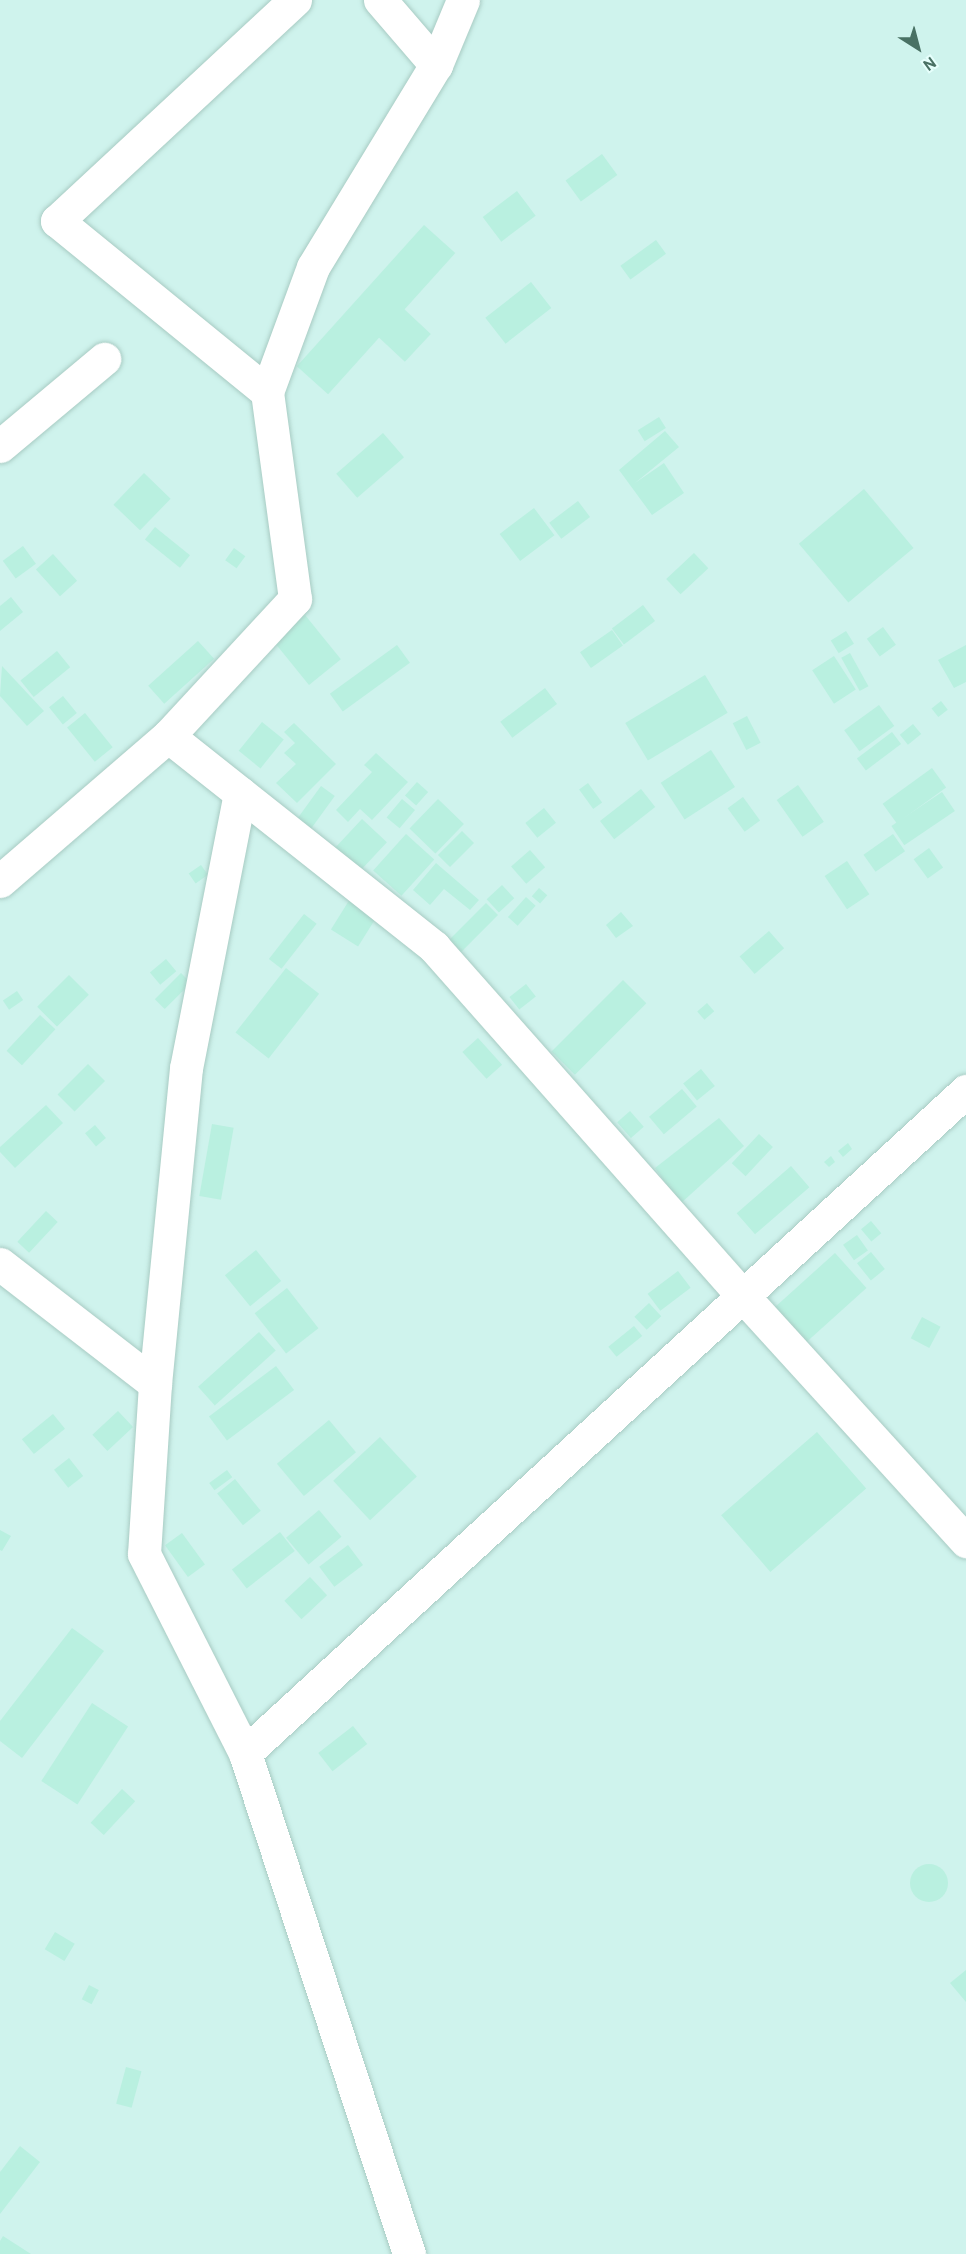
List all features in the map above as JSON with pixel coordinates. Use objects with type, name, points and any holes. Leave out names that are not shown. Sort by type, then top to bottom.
[{"type":"street","points":[[267,392],[57,220],[295,0]]},
{"type":"street","points":[[380,0],[436,65]]},
{"type":"street","points":[[0,881],[168,736],[295,600],[267,392],[313,267],[436,65],[464,0]]},
{"type":"street","points":[[0,446],[104,359]]},
{"type":"street","points":[[168,736],[434,947],[742,1295],[966,1540]]},
{"type":"street","points":[[240,793],[186,1068],[155,1384],[144,1554],[245,1753],[409,2254]]},
{"type":"street","points":[[245,1753],[966,1092]]},
{"type":"street","points":[[0,1264],[155,1384]]},
{"type":"shaded area","points":[[0,0],[966,0],[966,2254],[0,2254]]},
{"type":"building","points":[[602,154],[617,175],[581,201],[566,180]]},
{"type":"building","points":[[517,191],[536,216],[501,242],[483,217]]},
{"type":"building","points":[[424,225],[455,253],[328,394],[297,366]]},
{"type":"building","points":[[656,240],[666,254],[630,280],[620,266]]},
{"type":"building","points":[[531,282],[551,308],[506,344],[485,318]]},
{"type":"building","points":[[403,308],[431,334],[405,362],[377,336]]},
{"type":"building","points":[[659,417],[666,428],[645,441],[638,430]]},
{"type":"building","points":[[665,431],[679,447],[635,483],[664,463],[684,493],[652,515],[619,470]]},
{"type":"building","points":[[383,433],[404,457],[357,498],[336,474]]},
{"type":"building","points":[[144,473],[171,499],[140,530],[113,505]]},
{"type":"building","points":[[864,489],[913,548],[848,603],[799,544]]},
{"type":"building","points":[[578,501],[590,517],[561,539],[549,523]]},
{"type":"building","points":[[534,508],[554,535],[520,561],[500,534]]},
{"type":"building","points":[[155,527],[190,555],[180,568],[145,539]]},
{"type":"building","points":[[23,546],[36,564],[16,578],[3,561]]},
{"type":"building","points":[[234,548],[245,556],[237,568],[225,560]]},
{"type":"building","points":[[694,553],[708,568],[681,594],[666,579]]},
{"type":"building","points":[[53,554],[77,581],[60,596],[36,569]]},
{"type":"building","points":[[11,597],[23,612],[0,631],[0,606]]},
{"type":"building","points":[[643,605],[655,621],[624,644],[612,628]]},
{"type":"building","points":[[305,615],[341,659],[309,685],[273,641]]},
{"type":"building","points":[[883,627],[896,645],[880,657],[867,639]]},
{"type":"building","points":[[612,630],[623,646],[591,668],[580,652]]},
{"type":"building","points":[[846,631],[854,644],[839,653],[831,641]]},
{"type":"building","points":[[198,641],[214,659],[164,704],[148,686]]},
{"type":"building","points":[[397,645],[410,663],[343,712],[330,694]]},
{"type":"building","points":[[966,645],[966,682],[954,688],[938,660]]},
{"type":"building","points":[[57,651],[70,667],[34,697],[20,681]]},
{"type":"building","points":[[850,653],[868,686],[860,691],[841,658]]},
{"type":"building","points":[[834,656],[856,690],[834,704],[812,670]]},
{"type":"building","points":[[2,666],[44,711],[27,726],[0,696]]},
{"type":"building","points":[[705,675],[728,713],[648,761],[625,723]]},
{"type":"building","points":[[545,688],[557,704],[512,738],[500,722]]},
{"type":"building","points":[[63,696],[77,713],[63,724],[49,707]]},
{"type":"building","points":[[941,701],[948,710],[938,717],[932,708]]},
{"type":"building","points":[[879,705],[894,726],[859,751],[844,730]]},
{"type":"building","points":[[85,713],[113,747],[95,762],[67,727]]},
{"type":"building","points":[[747,716],[761,743],[746,750],[733,723]]},
{"type":"building","points":[[262,722],[284,740],[260,768],[239,751]]},
{"type":"building","points":[[294,723],[336,764],[297,803],[276,783],[296,764],[284,753],[295,743],[284,732]]},
{"type":"building","points":[[913,724],[921,734],[908,745],[900,735]]},
{"type":"building","points":[[892,732],[901,744],[866,770],[857,758]]},
{"type":"building","points":[[711,750],[735,787],[685,820],[661,783]]},
{"type":"building","points":[[376,753],[408,782],[372,820],[360,809],[348,822],[336,810],[372,772],[364,765]]},
{"type":"building","points":[[932,768],[946,787],[897,823],[883,804]]},
{"type":"building","points":[[417,782],[428,792],[416,805],[405,795]]},
{"type":"building","points":[[588,783],[602,802],[593,809],[579,789]]},
{"type":"building","points":[[798,785],[824,822],[803,837],[777,800]]},
{"type":"building","points":[[321,786],[335,796],[311,829],[297,819]]},
{"type":"building","points":[[641,789],[655,807],[614,839],[600,821]]},
{"type":"building","points":[[942,792],[955,811],[904,845],[891,826]]},
{"type":"building","points":[[743,797],[760,820],[745,832],[728,808]]},
{"type":"building","points":[[402,799],[415,810],[400,828],[387,817]]},
{"type":"building","points":[[438,799],[464,824],[435,854],[410,828]]},
{"type":"building","points":[[544,808],[556,823],[537,838],[525,823]]},
{"type":"building","points":[[362,819],[387,842],[360,871],[335,848]]},
{"type":"building","points":[[462,831],[474,843],[450,867],[438,855]]},
{"type":"building","points":[[406,834],[434,859],[401,896],[373,870]]},
{"type":"building","points":[[893,834],[905,851],[876,872],[864,855]]},
{"type":"building","points":[[929,848],[943,867],[928,879],[914,859]]},
{"type":"building","points":[[530,850],[545,867],[526,884],[511,866]]},
{"type":"building","points":[[847,861],[869,894],[847,909],[825,876]]},
{"type":"building","points":[[436,863],[479,900],[470,910],[444,889],[430,905],[413,890]]},
{"type":"building","points":[[201,865],[208,875],[196,883],[189,874]]},
{"type":"building","points":[[502,885],[514,898],[499,912],[487,899]]},
{"type":"building","points":[[539,888],[547,895],[540,904],[532,896]]},
{"type":"building","points":[[526,897],[536,906],[518,926],[508,917]]},
{"type":"building","points":[[350,899],[377,916],[358,946],[331,930]]},
{"type":"building","points":[[486,903],[498,915],[459,954],[447,942]]},
{"type":"building","points":[[621,912],[633,926],[616,938],[606,925]]},
{"type":"building","points":[[304,914],[317,924],[282,969],[269,959]]},
{"type":"building","points":[[769,931],[784,948],[755,974],[740,957]]},
{"type":"building","points":[[166,959],[176,971],[160,985],[150,972]]},
{"type":"building","points":[[286,968],[319,994],[269,1058],[236,1033]]},
{"type":"building","points":[[181,973],[191,983],[165,1009],[155,999]]},
{"type":"building","points":[[69,975],[89,995],[57,1027],[37,1007]]},
{"type":"building","points":[[623,980],[646,1003],[575,1075],[552,1051]]},
{"type":"building","points":[[526,984],[536,997],[519,1010],[509,997]]},
{"type":"building","points":[[17,991],[23,1000],[9,1010],[3,1001]]},
{"type":"building","points":[[707,1003],[714,1011],[704,1020],[697,1012]]},
{"type":"building","points":[[40,1015],[55,1029],[22,1065],[7,1051]]},
{"type":"building","points":[[478,1038],[502,1065],[486,1079],[462,1052]]},
{"type":"building","points":[[88,1064],[105,1081],[75,1111],[58,1094]]},
{"type":"building","points":[[701,1069],[715,1086],[697,1101],[683,1083]]},
{"type":"building","points":[[682,1089],[697,1107],[664,1134],[649,1117]]},
{"type":"building","points":[[46,1105],[63,1123],[15,1168],[0,1152],[0,1147]]},
{"type":"building","points":[[630,1111],[644,1127],[631,1138],[617,1122]]},
{"type":"building","points":[[719,1118],[744,1146],[680,1204],[655,1168]]},
{"type":"building","points":[[212,1124],[234,1128],[221,1200],[199,1196]]},
{"type":"building","points":[[95,1125],[106,1138],[96,1146],[85,1133]]},
{"type":"building","points":[[759,1134],[773,1147],[746,1176],[732,1163]]},
{"type":"building","points":[[848,1143],[852,1149],[843,1157],[838,1151]]},
{"type":"building","points":[[831,1156],[835,1162],[829,1167],[824,1162]]},
{"type":"building","points":[[791,1166],[809,1187],[755,1234],[737,1213]]},
{"type":"building","points":[[46,1211],[58,1222],[29,1253],[17,1242]]},
{"type":"building","points":[[871,1221],[881,1233],[871,1242],[861,1229]]},
{"type":"building","points":[[857,1235],[868,1251],[854,1260],[843,1245]]},
{"type":"building","points":[[256,1250],[281,1281],[250,1306],[225,1275]]},
{"type":"building","points":[[871,1252],[885,1269],[871,1280],[857,1263]]},
{"type":"building","points":[[835,1253],[866,1288],[806,1342],[775,1307]]},
{"type":"building","points":[[678,1271],[691,1288],[660,1311],[648,1294]]},
{"type":"building","points":[[287,1288],[318,1328],[286,1353],[255,1313]]},
{"type":"building","points":[[649,1303],[661,1316],[647,1330],[634,1317]]},
{"type":"building","points":[[922,1317],[941,1327],[929,1348],[911,1338]]},
{"type":"building","points":[[634,1326],[642,1336],[617,1357],[608,1347]]},
{"type":"building","points":[[259,1332],[276,1351],[215,1405],[198,1387]]},
{"type":"building","points":[[276,1366],[294,1390],[227,1441],[209,1417]]},
{"type":"building","points":[[118,1411],[133,1427],[107,1451],[92,1435]]},
{"type":"building","points":[[53,1414],[65,1429],[34,1454],[22,1439]]},
{"type":"building","points":[[329,1420],[356,1452],[304,1496],[277,1464]]},
{"type":"building","points":[[817,1432],[866,1489],[770,1572],[721,1515]]},
{"type":"building","points":[[380,1437],[417,1476],[370,1520],[333,1481]]},
{"type":"building","points":[[69,1458],[83,1476],[68,1488],[54,1470]]},
{"type":"building","points":[[227,1470],[232,1477],[214,1490],[209,1483]]},
{"type":"building","points":[[235,1479],[261,1511],[243,1525],[217,1493]]},
{"type":"building","points":[[319,1510],[341,1537],[309,1564],[286,1538]]},
{"type":"building","points":[[0,1530],[11,1536],[2,1551],[0,1550]]},
{"type":"building","points":[[280,1532],[295,1551],[247,1588],[232,1570]]},
{"type":"building","points":[[182,1533],[205,1565],[188,1577],[165,1545]]},
{"type":"building","points":[[348,1545],[363,1565],[334,1587],[319,1567]]},
{"type":"building","points":[[310,1577],[327,1595],[301,1619],[284,1601]]},
{"type":"building","points":[[72,1628],[104,1651],[22,1758],[0,1741],[0,1721]]},
{"type":"building","points":[[92,1703],[128,1726],[77,1804],[41,1781]]},
{"type":"building","points":[[353,1726],[367,1744],[332,1771],[318,1753]]},
{"type":"building","points":[[122,1789],[135,1801],[104,1835],[91,1823]]},
{"type":"building","points":[[929,1864],[936,1865],[942,1870],[947,1876],[947,1890],[942,1896],[936,1901],[929,1902],[922,1901],[916,1896],[911,1890],[910,1883],[911,1876],[916,1870],[922,1865]]},
{"type":"building","points":[[55,1932],[75,1944],[64,1961],[45,1949]]},
{"type":"building","points":[[966,1970],[966,2002],[950,1983]]},
{"type":"building","points":[[89,1985],[99,1990],[92,2004],[82,1999]]},
{"type":"building","points":[[126,2067],[141,2071],[132,2108],[116,2104]]},
{"type":"building","points":[[20,2146],[40,2162],[0,2214],[0,2172]]},
{"type":"building","points":[[3,2236],[31,2254],[0,2254],[0,2241]]}]
